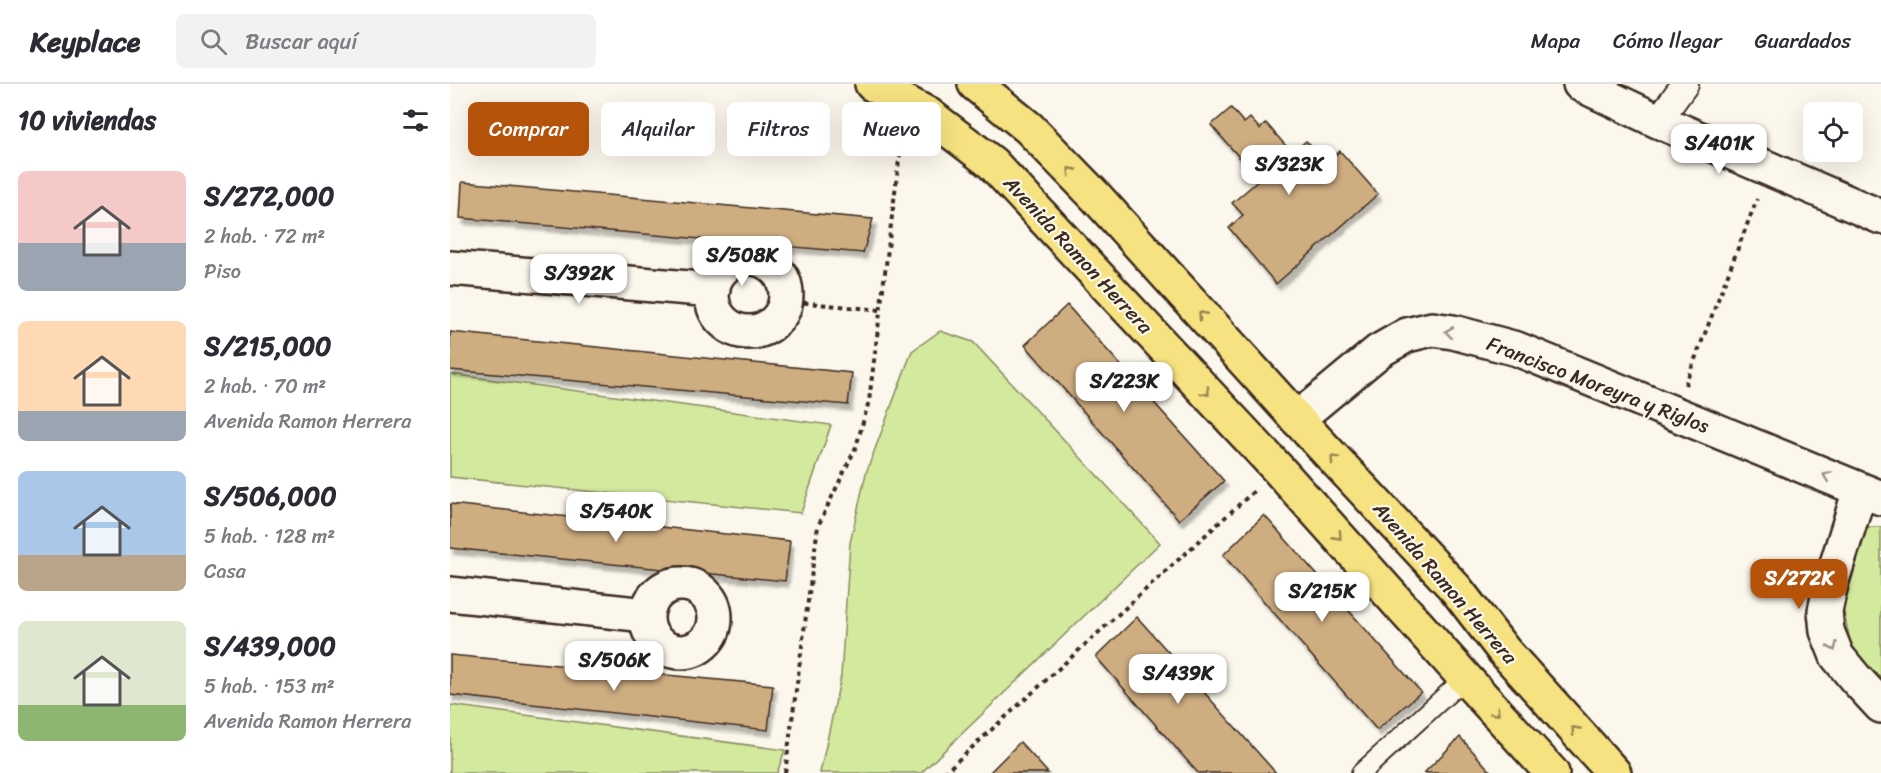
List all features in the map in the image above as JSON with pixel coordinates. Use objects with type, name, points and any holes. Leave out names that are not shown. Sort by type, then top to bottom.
[{"type":"main road","name":"Avenida Ramon Herrera","points":[[873,84],[905,102]]},
{"type":"main road","name":"Avenida Ramon Herrera","points":[[975,84],[1029,128],[1098,198],[1297,419],[1456,589],[1504,651],[1614,773]]},
{"type":"main road","name":"Avenida Ramon Herrera","points":[[941,124],[992,164],[1279,470],[1552,773]]},
{"type":"street","points":[[1580,84],[1658,121],[1881,217]]},
{"type":"street","points":[[1658,121],[1685,84]]},
{"type":"street","points":[[754,258],[775,268],[786,289],[786,301],[782,313],[774,323],[763,330],[750,332],[726,325],[718,315],[713,303],[713,290],[722,269],[743,259],[754,258]]},
{"type":"street","points":[[450,268],[713,290]]},
{"type":"street","name":"Francisco Moreyra y Riglos","points":[[1297,419],[1379,351],[1407,335],[1432,329],[1473,336],[1517,349],[1870,494]]},
{"type":"street","points":[[1870,494],[1831,584],[1825,611],[1827,631],[1837,656],[1881,706]]},
{"type":"street","points":[[450,594],[646,615]]},
{"type":"lane","points":[[1361,773],[1465,678]]},
{"type":"path","points":[[785,773],[818,526],[856,447],[869,401],[900,156]]},
{"type":"path","points":[[1674,414],[1769,169]]},
{"type":"path","points":[[786,301],[881,310]]},
{"type":"path","points":[[944,773],[1279,470]]},
{"type":"green space","points":[[940,331],[973,342],[1160,543],[921,773],[820,773],[841,676],[850,543],[866,473],[912,351]]},
{"type":"green space","points":[[450,374],[831,425],[801,513],[450,477]]},
{"type":"green space","points":[[1867,527],[1881,527],[1881,685],[1852,650],[1843,609]]},
{"type":"green space","points":[[450,705],[785,750],[777,773],[450,773]]},
{"type":"building","points":[[1231,108],[1244,123],[1250,118],[1260,129],[1266,123],[1292,153],[1306,141],[1327,163],[1340,151],[1378,194],[1276,284],[1229,228],[1243,215],[1232,203],[1259,180],[1211,125]]},
{"type":"building","points":[[462,182],[873,219],[863,253],[460,218]]},
{"type":"building","points":[[1067,305],[1224,481],[1179,520],[1025,345]]},
{"type":"building","points":[[450,332],[852,373],[848,405],[450,370]]},
{"type":"building","points":[[450,504],[790,541],[785,581],[450,548]]},
{"type":"building","points":[[1264,515],[1421,692],[1377,730],[1223,555]]},
{"type":"building","points":[[1137,617],[1276,773],[1198,773],[1096,657]]},
{"type":"building","points":[[450,655],[773,685],[768,730],[450,695]]},
{"type":"building","points":[[1460,737],[1492,773],[1424,773]]},
{"type":"building","points":[[1020,742],[1048,773],[989,773]]}]
